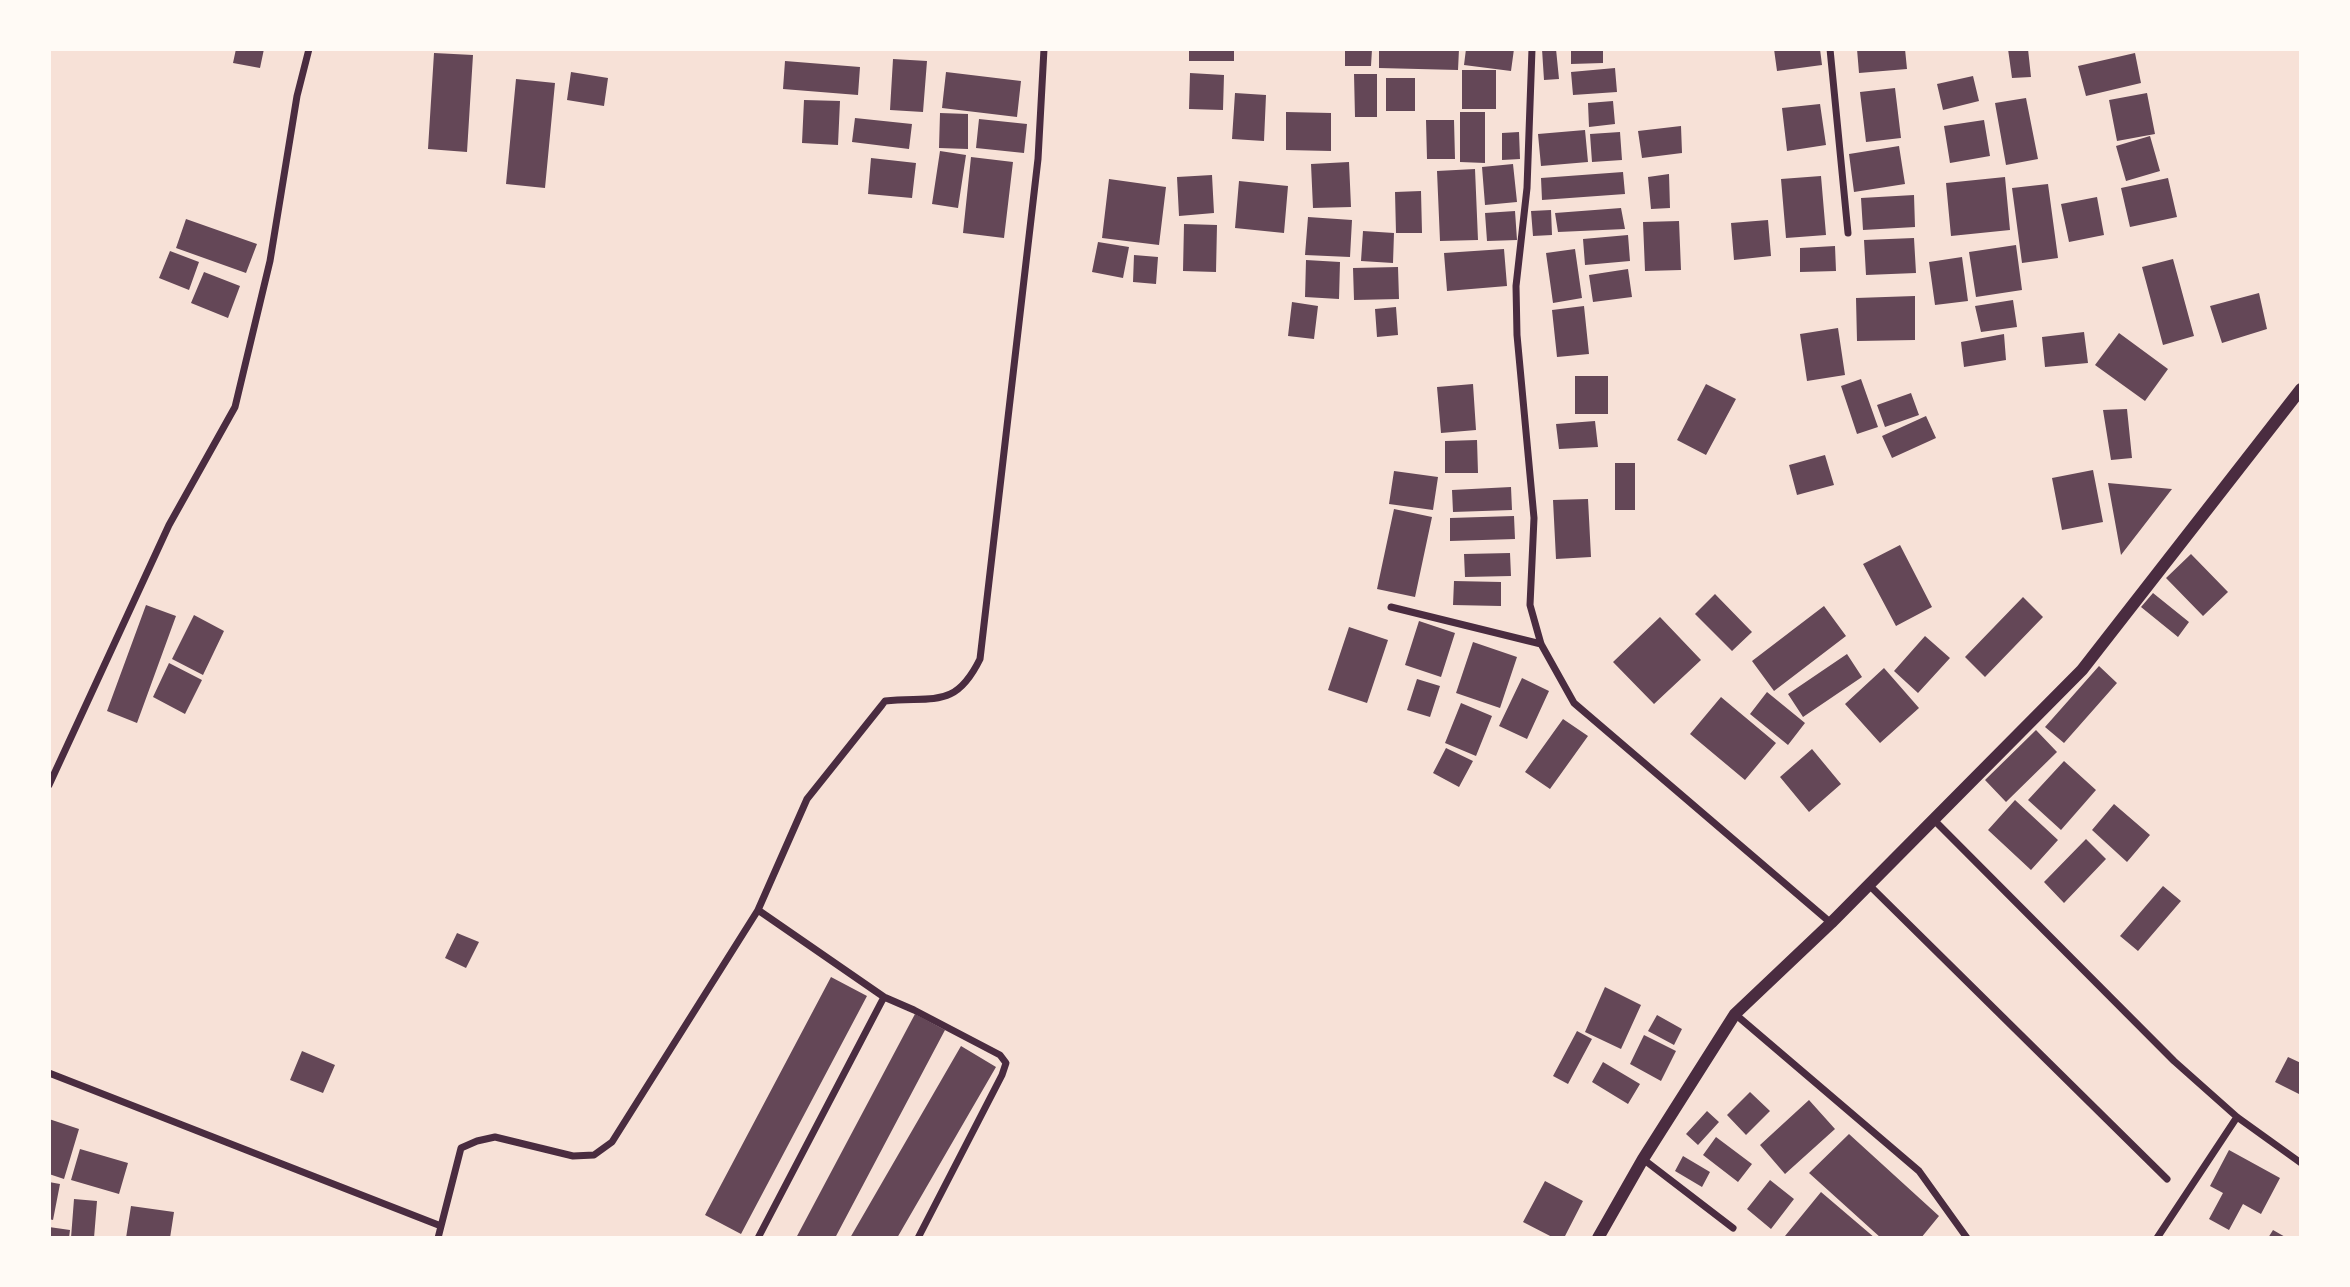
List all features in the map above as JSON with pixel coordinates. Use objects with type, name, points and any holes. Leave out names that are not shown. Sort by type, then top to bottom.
[{"type":"street","points":[[49,785],[169,525],[235,407],[270,261],[297,96],[309,49]]},
{"type":"street","points":[[438,1238],[461,1148],[495,1137],[573,1156],[594,1155],[612,1142],[758,910],[807,799],[886,701],[932,699],[951,695],[970,680],[980,659],[1038,159],[1044,49]]},
{"type":"street","points":[[1532,49],[1527,188],[1516,286],[1534,518],[1530,605],[1541,644],[1574,703],[1831,923]]},
{"type":"street","points":[[1830,49],[1848,233]]},
{"type":"street","points":[[1598,1238],[1643,1159],[1735,1014],[1831,923],[2082,670],[2301,389]]},
{"type":"street","points":[[1391,607],[1541,644]]},
{"type":"street","points":[[1933,819],[2174,1061],[2236,1117],[2301,1163]]},
{"type":"street","points":[[1869,885],[2167,1178]]},
{"type":"street","points":[[758,910],[884,997],[1000,1055],[1006,1063],[918,1238]]},
{"type":"street","points":[[758,1238],[884,997]]},
{"type":"street","points":[[1735,1014],[1919,1171],[1968,1238]]},
{"type":"street","points":[[49,1073],[441,1226]]},
{"type":"street","points":[[2157,1238],[2236,1117]]},
{"type":"street","points":[[1643,1159],[1734,1228]]},
{"type":"building","points":[[236,49],[264,49],[260,68],[233,63]]},
{"type":"building","points":[[1189,49],[1234,49],[1234,61],[1189,61]]},
{"type":"building","points":[[1345,49],[1372,49],[1371,66],[1345,66]]},
{"type":"building","points":[[1379,49],[1459,49],[1458,70],[1379,68]]},
{"type":"building","points":[[1466,49],[1514,49],[1511,71],[1464,65]]},
{"type":"building","points":[[1542,49],[1556,49],[1559,79],[1544,80]]},
{"type":"building","points":[[1571,49],[1603,49],[1603,63],[1571,64]]},
{"type":"building","points":[[1774,49],[1820,49],[1822,65],[1777,71]]},
{"type":"building","points":[[1857,49],[1905,49],[1907,69],[1859,73]]},
{"type":"building","points":[[2008,49],[2028,49],[2031,77],[2012,78]]},
{"type":"building","points":[[434,53],[473,55],[467,152],[428,149]]},
{"type":"building","points":[[2135,53],[2141,83],[2086,96],[2078,66]]},
{"type":"building","points":[[893,59],[927,61],[923,112],[890,110]]},
{"type":"building","points":[[785,61],[860,67],[858,95],[783,89]]},
{"type":"building","points":[[1615,68],[1617,92],[1573,95],[1571,72]]},
{"type":"building","points":[[1462,70],[1496,70],[1496,109],[1462,109]]},
{"type":"building","points":[[571,72],[608,78],[604,106],[567,100]]},
{"type":"building","points":[[946,72],[1021,81],[1017,117],[942,108]]},
{"type":"building","points":[[1190,73],[1224,75],[1223,110],[1189,109]]},
{"type":"building","points":[[1354,74],[1377,74],[1377,117],[1355,117]]},
{"type":"building","points":[[1973,76],[1979,101],[1943,110],[1937,84]]},
{"type":"building","points":[[1386,78],[1415,78],[1415,111],[1386,111]]},
{"type":"building","points":[[516,79],[555,83],[545,188],[506,184]]},
{"type":"building","points":[[1895,88],[1901,138],[1866,142],[1860,92]]},
{"type":"building","points":[[1235,93],[1266,95],[1264,141],[1232,139]]},
{"type":"building","points":[[2147,93],[2155,134],[2117,141],[2109,100]]},
{"type":"building","points":[[2026,98],[2038,159],[2006,165],[1995,103]]},
{"type":"building","points":[[804,100],[840,101],[838,145],[802,143]]},
{"type":"building","points":[[1613,101],[1615,124],[1589,127],[1588,103]]},
{"type":"building","points":[[1820,104],[1826,145],[1787,151],[1782,108]]},
{"type":"building","points":[[1286,112],[1331,113],[1331,151],[1286,150]]},
{"type":"building","points":[[1460,112],[1485,112],[1485,163],[1460,162]]},
{"type":"building","points":[[940,113],[968,114],[968,149],[939,148]]},
{"type":"building","points":[[855,118],[912,124],[909,149],[852,142]]},
{"type":"building","points":[[979,119],[1027,124],[1024,153],[976,148]]},
{"type":"building","points":[[1426,120],[1454,120],[1455,159],[1427,159]]},
{"type":"building","points":[[1984,120],[1990,156],[1950,163],[1944,126]]},
{"type":"building","points":[[1681,126],[1682,153],[1642,158],[1638,131]]},
{"type":"building","points":[[1585,130],[1588,162],[1541,166],[1538,134]]},
{"type":"building","points":[[1519,132],[1520,159],[1502,160],[1502,133]]},
{"type":"building","points":[[1620,132],[1622,160],[1592,162],[1590,134]]},
{"type":"building","points":[[2150,136],[2160,171],[2126,181],[2116,146]]},
{"type":"building","points":[[1899,146],[1905,184],[1854,192],[1849,154]]},
{"type":"building","points":[[940,151],[966,155],[958,208],[932,204]]},
{"type":"building","points":[[971,157],[1013,162],[1004,238],[963,233]]},
{"type":"building","points":[[871,158],[916,163],[912,198],[868,194]]},
{"type":"building","points":[[1349,162],[1351,207],[1313,208],[1311,164]]},
{"type":"building","points":[[1513,164],[1517,202],[1485,205],[1482,167]]},
{"type":"building","points":[[1475,169],[1478,240],[1440,241],[1437,171]]},
{"type":"building","points":[[1623,172],[1625,194],[1542,200],[1541,178]]},
{"type":"building","points":[[1669,174],[1670,208],[1651,209],[1648,177]]},
{"type":"building","points":[[1212,175],[1214,213],[1179,216],[1177,177]]},
{"type":"building","points":[[1821,176],[1826,235],[1786,238],[1781,179]]},
{"type":"building","points":[[2005,177],[2010,230],[1951,236],[1946,183]]},
{"type":"building","points":[[2168,178],[2177,217],[2130,227],[2121,188]]},
{"type":"building","points":[[1109,179],[1166,187],[1159,245],[1102,238]]},
{"type":"building","points":[[1239,181],[1288,186],[1284,233],[1235,228]]},
{"type":"building","points":[[2048,184],[2058,258],[2022,263],[2012,188]]},
{"type":"building","points":[[1421,191],[1422,233],[1396,233],[1395,192]]},
{"type":"building","points":[[1914,195],[1915,227],[1863,230],[1861,198]]},
{"type":"building","points":[[2097,197],[2104,235],[2069,242],[2061,204]]},
{"type":"building","points":[[1621,208],[1625,229],[1558,232],[1555,213]]},
{"type":"building","points":[[1551,210],[1552,235],[1533,236],[1531,211]]},
{"type":"building","points":[[1515,211],[1517,240],[1487,241],[1485,213]]},
{"type":"building","points":[[1308,217],[1352,220],[1350,257],[1305,255]]},
{"type":"building","points":[[186,219],[257,244],[246,273],[176,248]]},
{"type":"building","points":[[1768,220],[1771,256],[1734,260],[1731,223]]},
{"type":"building","points":[[1679,221],[1681,270],[1645,271],[1643,222]]},
{"type":"building","points":[[1184,224],[1217,225],[1216,272],[1183,271]]},
{"type":"building","points":[[1363,231],[1394,233],[1393,263],[1361,261]]},
{"type":"building","points":[[1628,235],[1630,261],[1585,265],[1583,239]]},
{"type":"building","points":[[1914,238],[1916,273],[1866,275],[1864,240]]},
{"type":"building","points":[[1098,242],[1129,247],[1123,278],[1092,272]]},
{"type":"building","points":[[2016,245],[2022,290],[1976,297],[1969,252]]},
{"type":"building","points":[[1835,246],[1836,271],[1800,272],[1800,248]]},
{"type":"building","points":[[1504,249],[1507,286],[1447,291],[1444,253]]},
{"type":"building","points":[[1575,249],[1582,298],[1553,303],[1546,253]]},
{"type":"building","points":[[170,251],[199,262],[189,290],[159,278]]},
{"type":"building","points":[[1134,255],[1158,257],[1156,284],[1133,282]]},
{"type":"building","points":[[1962,257],[1968,301],[1935,305],[1929,262]]},
{"type":"building","points":[[2173,259],[2194,336],[2163,345],[2142,267]]},
{"type":"building","points":[[1306,260],[1340,262],[1339,299],[1305,297]]},
{"type":"building","points":[[1398,267],[1399,299],[1354,300],[1353,268]]},
{"type":"building","points":[[1628,269],[1632,297],[1593,302],[1589,275]]},
{"type":"building","points":[[204,272],[240,286],[228,318],[191,303]]},
{"type":"building","points":[[2259,293],[2267,329],[2222,343],[2210,306]]},
{"type":"building","points":[[1915,296],[1915,340],[1857,341],[1856,298]]},
{"type":"building","points":[[2013,300],[2017,327],[1981,332],[1975,306]]},
{"type":"building","points":[[1292,302],[1318,306],[1314,339],[1288,336]]},
{"type":"building","points":[[1584,306],[1589,354],[1557,357],[1552,310]]},
{"type":"building","points":[[1396,307],[1398,335],[1377,337],[1375,309]]},
{"type":"building","points":[[1838,328],[1845,375],[1807,381],[1800,334]]},
{"type":"building","points":[[2084,332],[2088,363],[2045,367],[2042,337]]},
{"type":"building","points":[[2119,333],[2168,369],[2145,401],[2095,365]]},
{"type":"building","points":[[2004,334],[2006,360],[1964,367],[1961,342]]},
{"type":"building","points":[[1575,376],[1608,376],[1608,414],[1575,414]]},
{"type":"building","points":[[1861,379],[1878,427],[1857,434],[1841,386]]},
{"type":"building","points":[[1473,384],[1476,430],[1441,433],[1437,387]]},
{"type":"building","points":[[1706,384],[1736,399],[1706,455],[1677,440]]},
{"type":"building","points":[[1911,393],[1919,415],[1885,427],[1877,405]]},
{"type":"building","points":[[2127,409],[2132,458],[2111,460],[2103,410]]},
{"type":"building","points":[[1926,416],[1936,438],[1892,458],[1882,436]]},
{"type":"building","points":[[1595,421],[1598,447],[1559,449],[1556,424]]},
{"type":"building","points":[[1477,440],[1478,473],[1445,473],[1445,441]]},
{"type":"building","points":[[1825,455],[1834,485],[1797,495],[1789,465]]},
{"type":"building","points":[[1615,463],[1635,463],[1635,510],[1615,510]]},
{"type":"building","points":[[2093,470],[2103,522],[2062,530],[2052,478]]},
{"type":"building","points":[[1394,471],[1438,477],[1433,510],[1389,504]]},
{"type":"building","points":[[2108,483],[2172,489],[2121,555]]},
{"type":"building","points":[[1511,487],[1512,510],[1453,512],[1452,490]]},
{"type":"building","points":[[1588,499],[1591,557],[1556,559],[1553,500]]},
{"type":"building","points":[[1394,509],[1432,517],[1415,597],[1377,589]]},
{"type":"building","points":[[1514,516],[1515,539],[1450,541],[1450,518]]},
{"type":"building","points":[[1900,545],[1932,607],[1896,626],[1863,564]]},
{"type":"building","points":[[1510,553],[1511,576],[1465,577],[1464,554]]},
{"type":"building","points":[[2191,554],[2228,592],[2203,616],[2166,578]]},
{"type":"building","points":[[1454,581],[1501,582],[1501,606],[1453,605]]},
{"type":"building","points":[[2153,593],[2189,622],[2178,637],[2141,607]]},
{"type":"building","points":[[1715,594],[1752,632],[1732,651],[1695,614]]},
{"type":"building","points":[[2023,597],[2043,617],[1985,677],[1965,657]]},
{"type":"building","points":[[146,605],[176,616],[137,723],[107,711]]},
{"type":"building","points":[[1824,606],[1846,636],[1774,691],[1752,661]]},
{"type":"building","points":[[194,615],[224,631],[203,675],[172,659]]},
{"type":"building","points":[[1660,617],[1701,660],[1654,704],[1613,662]]},
{"type":"building","points":[[1419,621],[1455,633],[1441,677],[1405,665]]},
{"type":"building","points":[[1349,627],[1388,640],[1367,703],[1328,690]]},
{"type":"building","points":[[1925,636],[1950,658],[1918,693],[1894,671]]},
{"type":"building","points":[[1473,642],[1517,657],[1500,708],[1456,693]]},
{"type":"building","points":[[1847,654],[1862,677],[1803,717],[1788,694]]},
{"type":"building","points":[[169,663],[202,680],[185,714],[153,697]]},
{"type":"building","points":[[2099,666],[2117,683],[2064,743],[2045,727]]},
{"type":"building","points":[[1884,668],[1919,708],[1880,743],[1845,704]]},
{"type":"building","points":[[1522,678],[1549,691],[1527,739],[1499,726]]},
{"type":"building","points":[[1417,679],[1440,686],[1430,717],[1407,710]]},
{"type":"building","points":[[1767,692],[1805,723],[1788,745],[1750,714]]},
{"type":"building","points":[[1721,697],[1776,743],[1745,780],[1690,734]]},
{"type":"building","points":[[1461,703],[1492,716],[1476,756],[1445,743]]},
{"type":"building","points":[[1563,719],[1588,736],[1550,789],[1525,772]]},
{"type":"building","points":[[2036,730],[2057,752],[2006,802],[1985,780]]},
{"type":"building","points":[[1446,748],[1473,761],[1459,787],[1433,773]]},
{"type":"building","points":[[1812,749],[1841,784],[1809,812],[1780,777]]},
{"type":"building","points":[[2064,761],[2096,790],[2061,830],[2028,800]]},
{"type":"building","points":[[2015,800],[2058,840],[2031,870],[1988,830]]},
{"type":"building","points":[[2114,804],[2150,835],[2127,862],[2092,830]]},
{"type":"building","points":[[2086,839],[2106,859],[2064,903],[2044,882]]},
{"type":"building","points":[[2163,886],[2181,901],[2138,951],[2120,936]]},
{"type":"building","points":[[457,933],[479,942],[466,968],[445,958]]},
{"type":"building","points":[[831,977],[867,996],[741,1234],[705,1215]]},
{"type":"building","points":[[1605,987],[1641,1005],[1621,1049],[1585,1032]]},
{"type":"building","points":[[915,1014],[945,1030],[835,1238],[796,1238]]},
{"type":"building","points":[[1657,1015],[1682,1029],[1674,1045],[1648,1031]]},
{"type":"building","points":[[1577,1031],[1592,1039],[1568,1084],[1553,1076]]},
{"type":"building","points":[[1644,1035],[1676,1051],[1661,1081],[1630,1064]]},
{"type":"building","points":[[961,1046],[996,1067],[897,1238],[850,1238]]},
{"type":"building","points":[[302,1051],[335,1065],[323,1093],[290,1080]]},
{"type":"building","points":[[2288,1057],[2301,1063],[2301,1095],[2275,1082]]},
{"type":"building","points":[[1603,1062],[1640,1084],[1628,1104],[1592,1082]]},
{"type":"building","points":[[1750,1092],[1770,1111],[1746,1135],[1727,1115]]},
{"type":"building","points":[[1809,1100],[1835,1129],[1785,1174],[1760,1145]]},
{"type":"building","points":[[1707,1111],[1719,1122],[1698,1145],[1686,1134]]},
{"type":"building","points":[[49,1119],[79,1129],[64,1179],[49,1174]]},
{"type":"building","points":[[1849,1134],[1939,1216],[1921,1238],[1881,1238],[1809,1173]]},
{"type":"building","points":[[1716,1137],[1752,1164],[1738,1182],[1703,1155]]},
{"type":"building","points":[[80,1149],[128,1163],[119,1194],[71,1180]]},
{"type":"building","points":[[2229,1150],[2280,1178],[2261,1214],[2243,1204],[2229,1230],[2209,1219],[2223,1193],[2210,1186]]},
{"type":"building","points":[[1683,1156],[1710,1172],[1702,1187],[1675,1171]]},
{"type":"building","points":[[1770,1180],[1794,1199],[1771,1229],[1747,1209]]},
{"type":"building","points":[[1545,1181],[1583,1201],[1564,1238],[1554,1238],[1523,1222]]},
{"type":"building","points":[[49,1182],[60,1184],[53,1220],[49,1219]]},
{"type":"building","points":[[1821,1192],[1875,1238],[1787,1238],[1785,1236]]},
{"type":"building","points":[[74,1199],[97,1201],[94,1238],[71,1238]]},
{"type":"building","points":[[131,1206],[174,1212],[170,1238],[126,1238]]},
{"type":"building","points":[[49,1227],[70,1230],[69,1238],[49,1238]]},
{"type":"building","points":[[2273,1230],[2287,1238],[2268,1238]]}]
